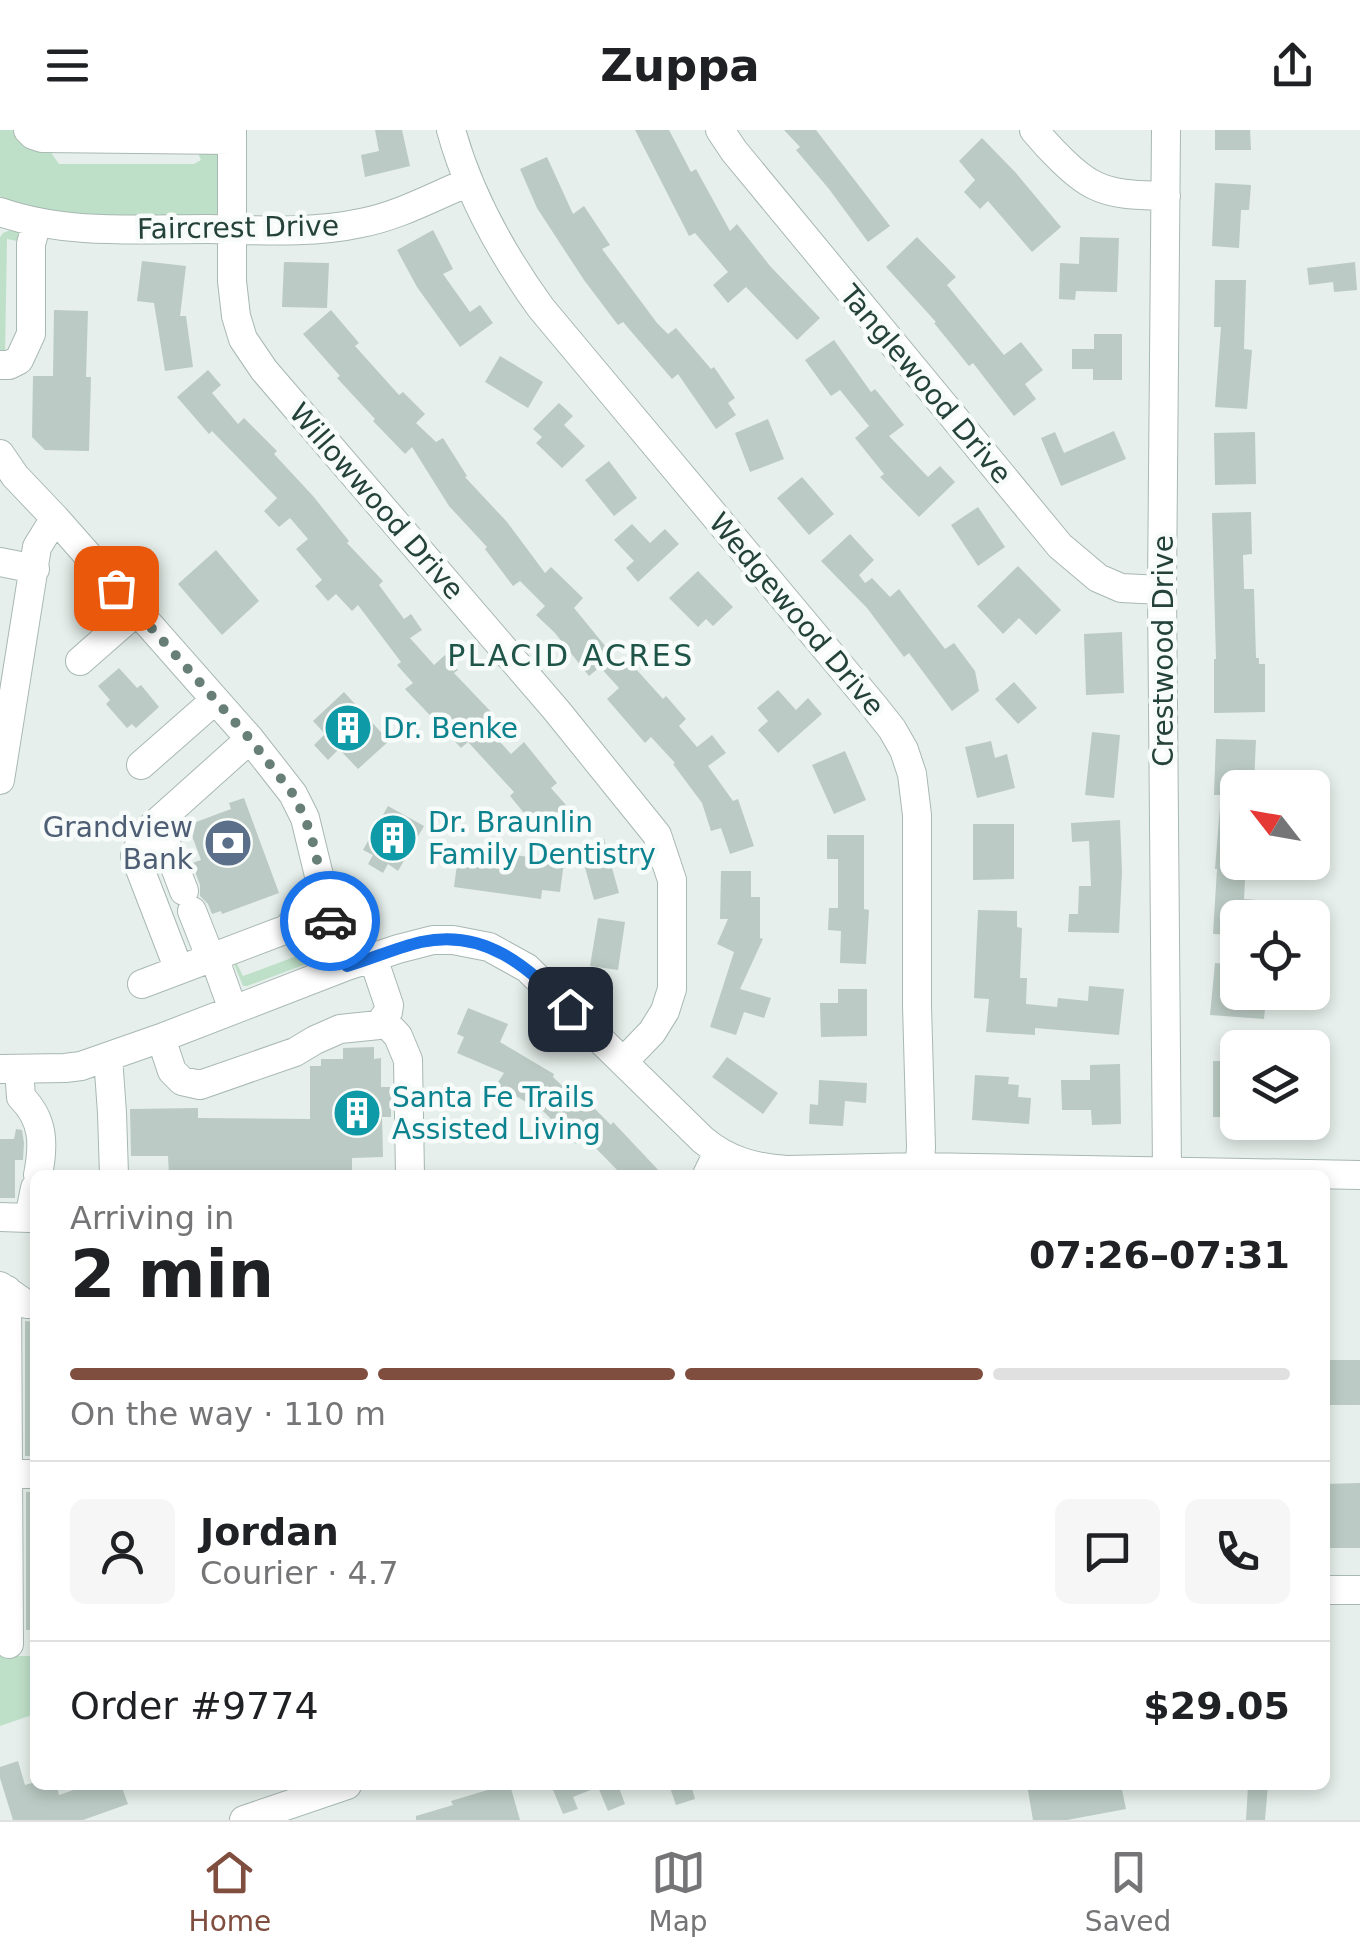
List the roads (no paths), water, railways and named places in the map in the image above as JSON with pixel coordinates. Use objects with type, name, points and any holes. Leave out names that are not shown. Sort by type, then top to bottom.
[{"type":"street","points":[[28,130],[42,138],[232,135]]},
{"type":"street","name":"Wedgewood Drive","points":[[451,130],[485,218],[521,280],[873,704],[904,750],[918,815],[919,1170]]},
{"type":"street","name":"Tanglewood Drive","points":[[720,130],[734,152],[1060,546],[1098,578],[1121,588],[1162,590]]},
{"type":"street","points":[[1034,130],[1092,184],[1128,195],[1166,196]]},
{"type":"street","name":"Crestwood Drive","points":[[1166,130],[1162,590],[1167,1170]]},
{"type":"street","name":"Willowwood Drive","points":[[232,135],[232,281],[243,338],[264,370],[557,711],[657,835],[666,855],[672,880],[672,988],[665,1011],[652,1032],[623,1062]]},
{"type":"street","name":"Faircrest Drive","points":[[0,212],[37,222],[94,229],[307,229],[387,216],[469,182]]},
{"type":"street","points":[[0,365],[9,366],[19,360],[31,334],[32,244],[37,222]]},
{"type":"street","points":[[0,454],[15,476],[277,772],[305,818],[326,905],[389,1005],[384,1021],[372,1027],[340,1029],[295,1052],[210,1084],[193,1086],[182,1081],[172,1071],[160,1038]]},
{"type":"street","points":[[0,780],[38,547],[56,518]]},
{"type":"street","points":[[0,562],[35,569]]},
{"type":"street","points":[[80,661],[137,611]]},
{"type":"street","points":[[141,765],[215,700]]},
{"type":"street","points":[[178,970],[135,856],[144,834],[250,739]]},
{"type":"street","points":[[158,822],[233,1010]]},
{"type":"street","points":[[142,984],[287,929],[302,912],[326,905]]},
{"type":"street","points":[[39,1170],[39,1124],[32,1108],[20,1096],[10,1069],[65,1068],[108,1058],[360,962],[434,940],[489,947],[527,968],[623,1062],[712,1164],[842,1170]]},
{"type":"street","points":[[384,1021],[398,1036],[408,1060],[410,1170]]},
{"type":"street","points":[[108,1058],[114,1170]]},
{"type":"street","points":[[0,1109],[32,1108]]},
{"type":"street","points":[[1330,1175],[1360,1175]]},
{"type":"street","points":[[0,1217],[29,1218],[30,1213]]},
{"type":"street","points":[[4,1288],[30,1304]]},
{"type":"street","points":[[4,1288],[14,1474],[15,1644]]},
{"type":"street","points":[[1330,1590],[1360,1590]]},
{"type":"street","points":[[244,1820],[332,1790]]},
{"type":"place","name":"Dr. Benke","points":[[348,728]]},
{"type":"place","name":"Dr. Braunlin Family Dentistry","points":[[393,838]]},
{"type":"place","name":"Grandview Bank","points":[[228,843]]},
{"type":"place","name":"Santa Fe Trails Assisted Living","points":[[357,1113]]},
{"type":"district","name":"PLACID ACRES","points":[[571,656]]}]
